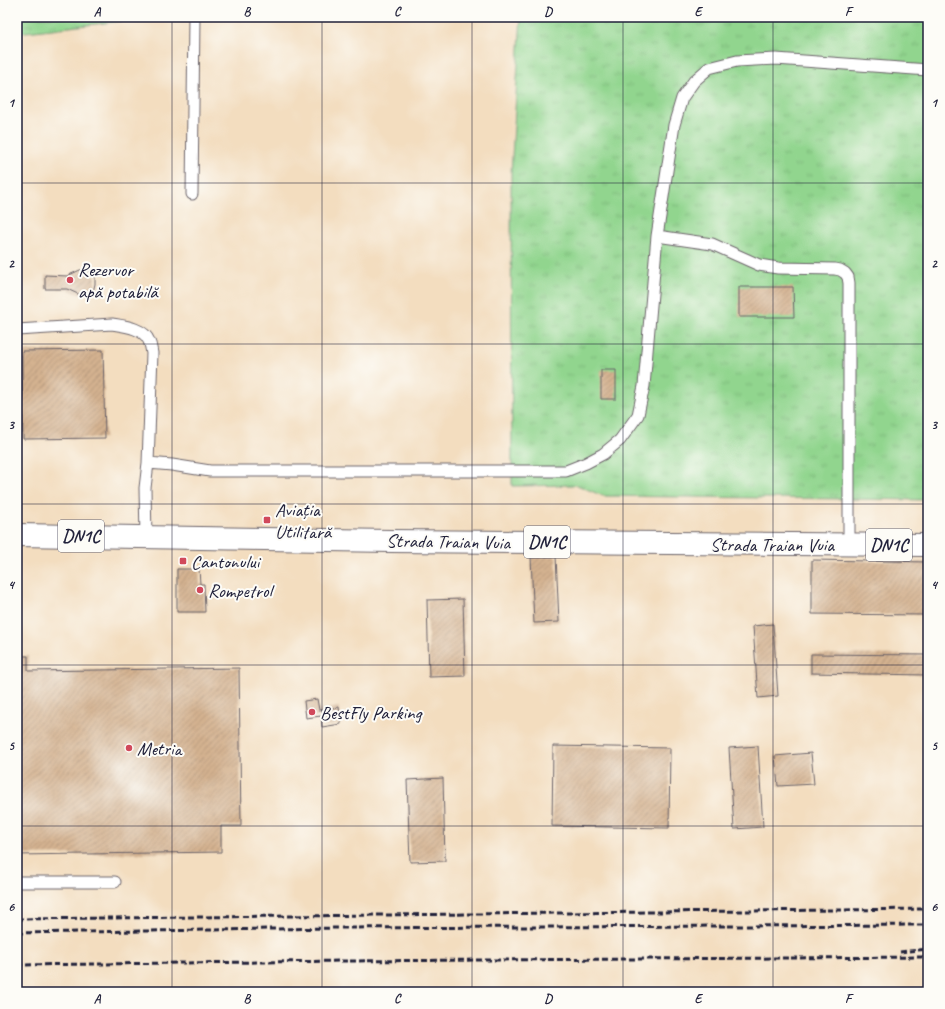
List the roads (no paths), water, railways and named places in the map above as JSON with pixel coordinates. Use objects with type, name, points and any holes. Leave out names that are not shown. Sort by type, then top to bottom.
[{"type":"main road","name":"Strada Traian Vuia","points":[[17,535],[146,538],[928,545]]},
{"type":"lane","points":[[192,194],[194,17]]},
{"type":"lane","points":[[148,463],[210,471],[566,470],[586,463],[603,454],[620,440],[638,415],[644,386],[657,236],[674,125],[682,98],[694,81],[709,68],[737,61],[776,59],[928,70]]},
{"type":"lane","points":[[657,236],[712,244],[759,266],[778,268],[834,269],[845,273],[848,277],[849,545]]},
{"type":"lane","points":[[17,330],[112,324],[139,330],[149,339],[152,354],[148,463],[145,488],[146,538]]},
{"type":"lane","points":[[17,882],[115,882]]},
{"type":"railway","points":[[17,919],[928,909]]},
{"type":"railway","points":[[17,933],[337,928],[928,925]]},
{"type":"railway","points":[[900,952],[928,949]]},
{"type":"railway","points":[[17,965],[928,957]]},
{"type":"place","name":"Rezervor apă potabilă","points":[[70,280]]},
{"type":"place","name":"Aviația Utilitară","points":[[267,520]]},
{"type":"place","name":"Cantonului","points":[[183,561]]},
{"type":"place","name":"Rompetrol","points":[[200,590]]},
{"type":"place","name":"BestFly Parking","points":[[312,712]]},
{"type":"place","name":"Metria","points":[[129,748]]}]
